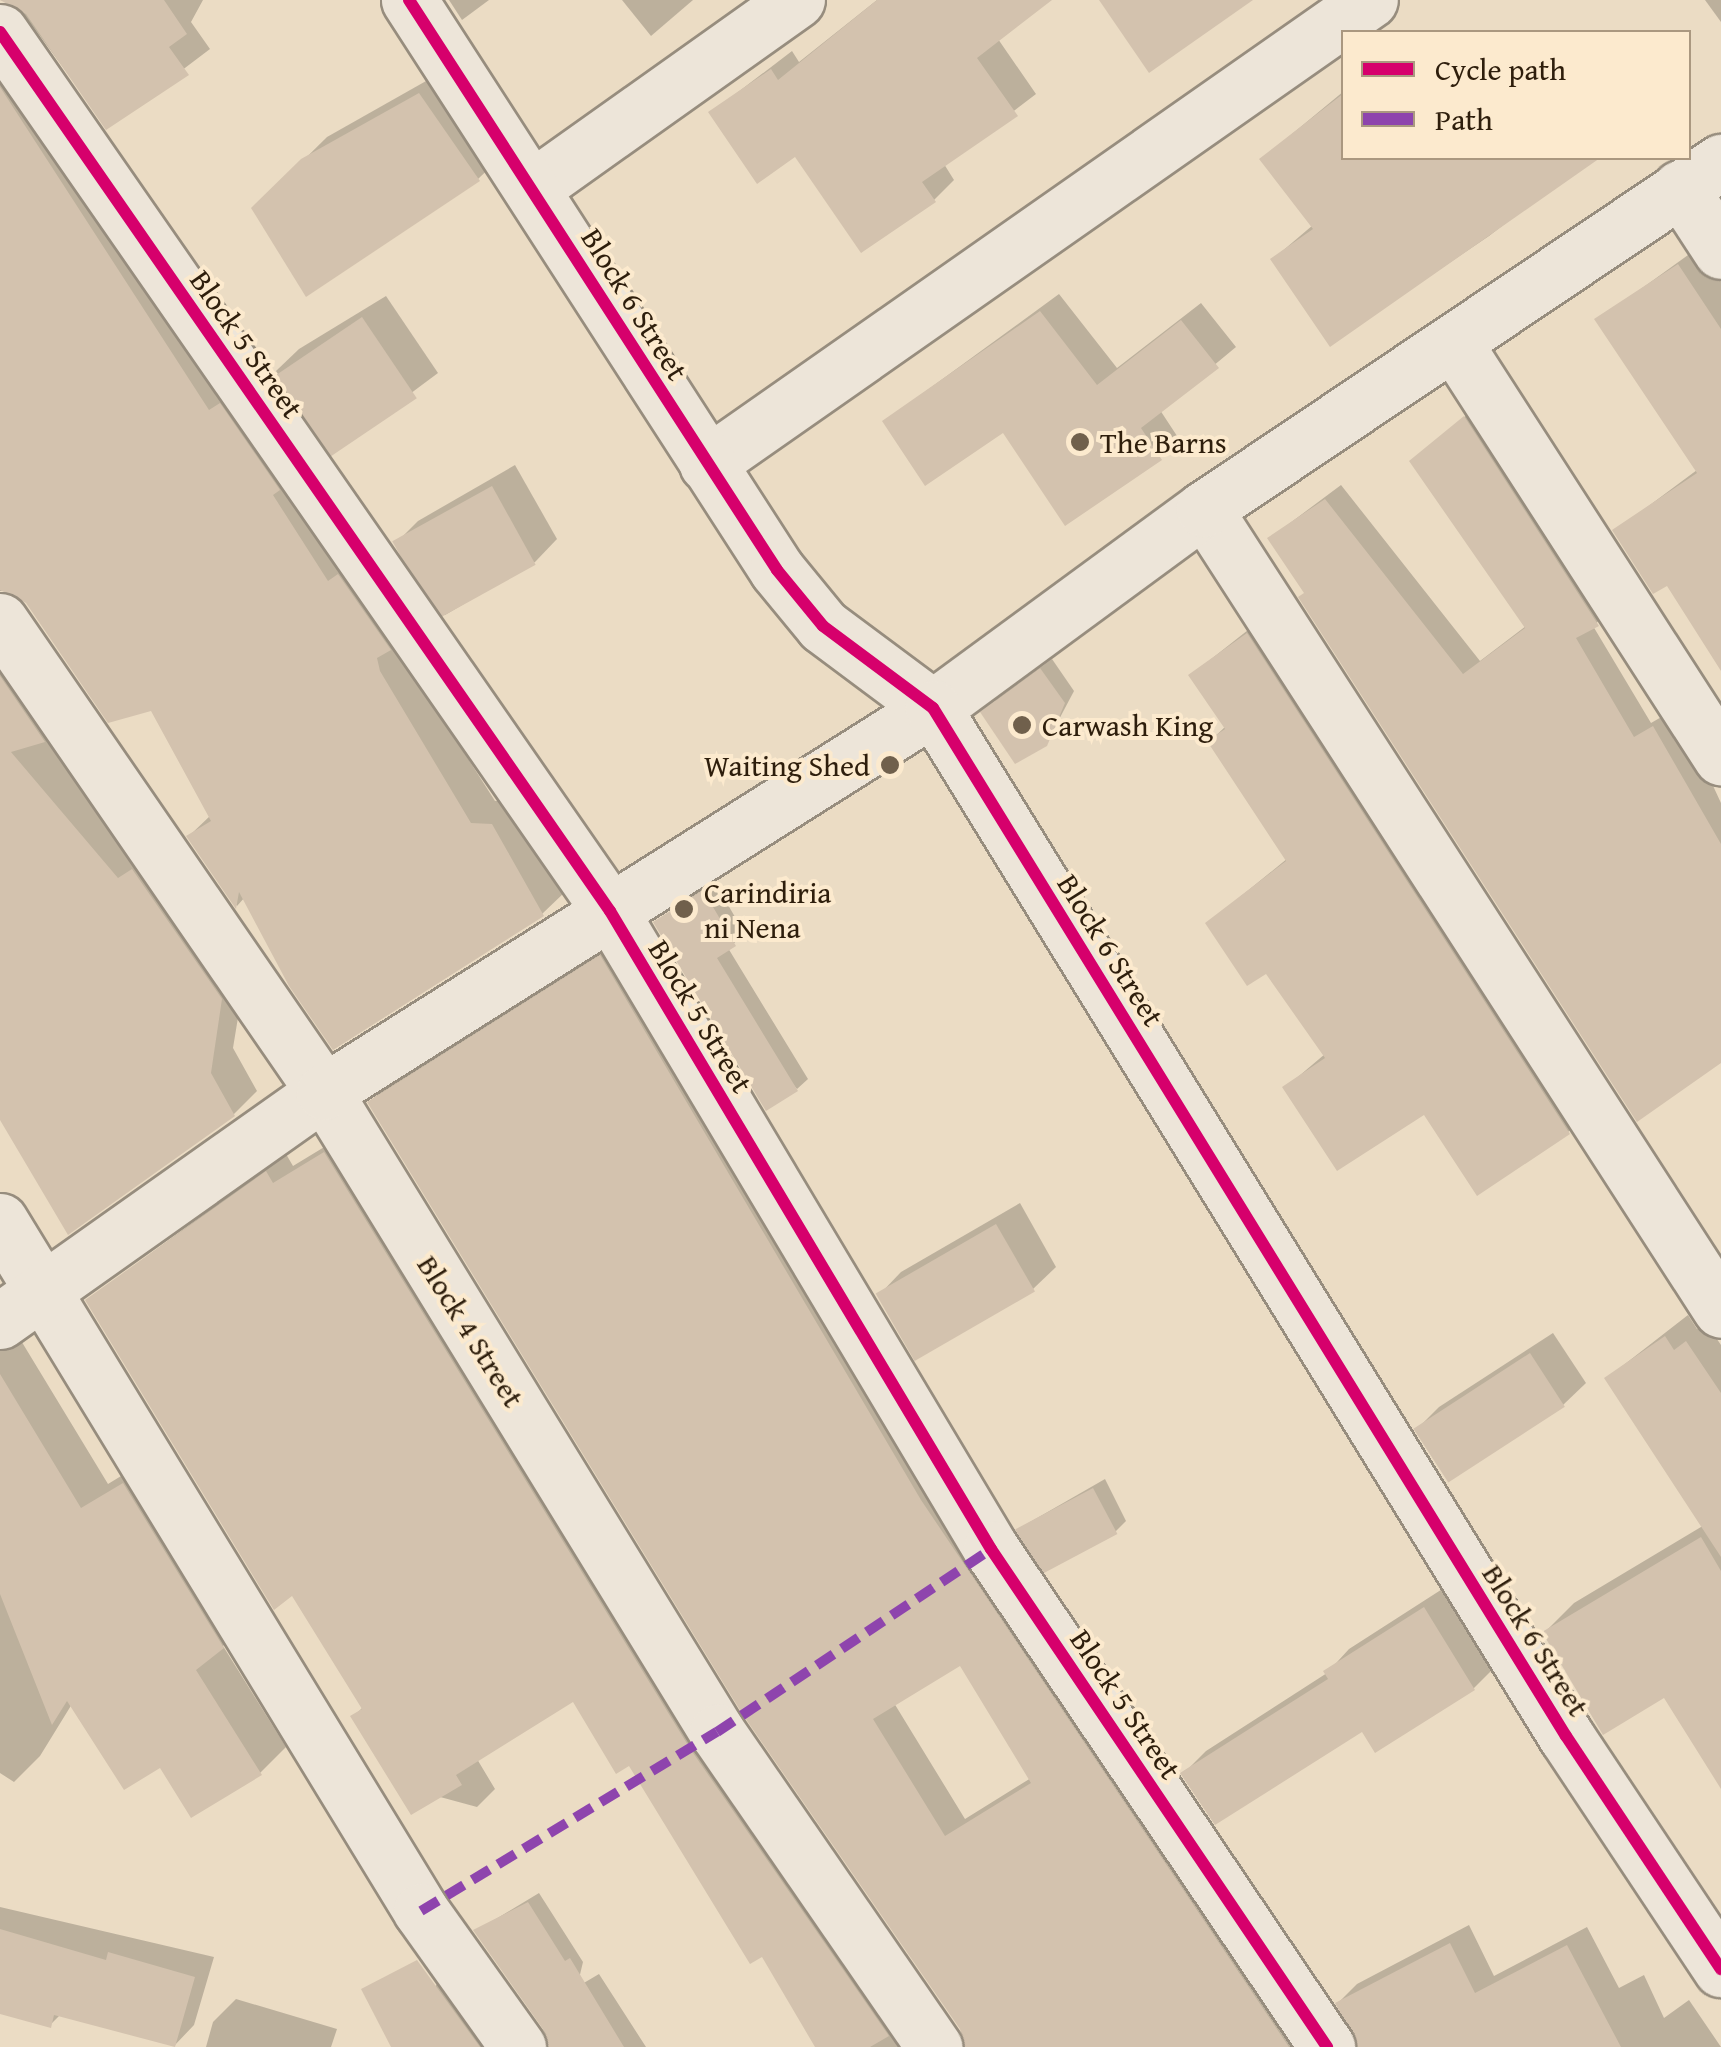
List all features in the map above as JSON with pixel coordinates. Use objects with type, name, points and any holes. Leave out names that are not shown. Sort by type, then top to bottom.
[{"type":"street","name":"Block 6 Street","points":[[409,0],[777,570],[823,626],[933,708],[1566,1736],[1721,1970]]},
{"type":"street","points":[[532,188],[797,0]]},
{"type":"street","points":[[708,464],[1370,0]]},
{"type":"street","name":"Block 5 Street","points":[[0,32],[610,911],[991,1549],[1327,2047]]},
{"type":"street","points":[[0,1321],[324,1092],[933,708],[1204,510],[1701,174],[1721,251]]},
{"type":"street","points":[[1454,343],[1721,758]]},
{"type":"street","points":[[1204,510],[1721,1310]]},
{"type":"street","name":"Block 4 Street","points":[[0,620],[324,1092],[717,1732],[934,2047]]},
{"type":"street","points":[[0,1220],[421,1911],[518,2047]]},
{"type":"building","points":[[0,0],[164,0],[187,34],[169,47],[189,75],[106,130],[26,14]]},
{"type":"building","points":[[877,0],[1052,0],[977,58],[1018,116],[922,182],[936,202],[861,253],[795,157],[757,184],[708,112],[771,69],[778,80]]},
{"type":"building","points":[[1099,0],[1253,0],[1149,73]]},
{"type":"building","points":[[0,87],[209,410],[220,403],[280,490],[273,495],[328,581],[338,574],[391,650],[377,658],[380,671],[471,823],[492,824],[544,916],[333,1050],[289,986],[239,892],[236,909],[186,836],[211,821],[151,711],[108,723],[26,603],[0,590]]},
{"type":"building","points":[[419,93],[480,181],[306,297],[251,208],[301,159]]},
{"type":"building","points":[[1341,95],[1341,160],[1597,160],[1330,347],[1270,259],[1313,229],[1259,159]]},
{"type":"building","points":[[1678,264],[1721,329],[1721,671],[1667,586],[1653,594],[1612,530],[1697,473],[1594,319]]},
{"type":"building","points":[[1040,311],[1097,385],[1181,320],[1219,368],[1141,428],[1162,460],[1065,526],[1003,433],[925,486],[882,421]]},
{"type":"building","points":[[362,317],[417,398],[331,456],[276,375]]},
{"type":"building","points":[[1464,416],[1599,626],[1576,638],[1634,737],[1653,726],[1721,844],[1721,1063],[1637,1122],[1298,597],[1304,593],[1267,538],[1325,499],[1463,674],[1525,628],[1409,461]]},
{"type":"building","points":[[492,486],[536,565],[436,620],[392,541]]},
{"type":"building","points":[[1247,633],[1570,1134],[1477,1196],[1424,1115],[1337,1171],[1282,1087],[1325,1058],[1266,974],[1247,986],[1205,923],[1286,861],[1207,741],[1225,729],[1188,675]]},
{"type":"building","name":"Carwash King","points":[[1040,668],[1065,703],[1047,746],[1015,764],[980,712]]},
{"type":"building","points":[[0,676],[45,742],[11,752],[118,878],[132,869],[222,999],[211,1073],[235,1116],[68,1235],[0,1120]]},
{"type":"building","points":[[703,890],[736,946],[717,958],[798,1091],[766,1111],[653,922]]},
{"type":"building","points":[[600,955],[921,1500],[1289,2047],[965,2047],[960,2029],[743,1715],[367,1102]],"holes":[[[960,1666],[1031,1783],[945,1836],[873,1719]]]},
{"type":"building","points":[[324,1152],[691,1750],[889,2036],[870,2047],[815,2047],[762,1957],[750,1964],[629,1766],[616,1774],[573,1702],[456,1775],[462,1785],[411,1815],[350,1716],[362,1709],[292,1596],[274,1610],[85,1300],[266,1171],[273,1183]]},
{"type":"building","points":[[996,1224],[1035,1292],[915,1361],[876,1294]]},
{"type":"building","points":[[1665,1336],[1674,1350],[1686,1341],[1721,1393],[1721,1557],[1604,1378]]},
{"type":"building","points":[[1530,1353],[1565,1407],[1448,1482],[1413,1429]]},
{"type":"building","points":[[0,1374],[81,1508],[123,1483],[224,1648],[196,1670],[262,1775],[191,1818],[160,1768],[124,1790],[67,1701],[52,1725],[0,1594]]},
{"type":"building","points":[[1093,1488],[1117,1534],[1040,1575],[1015,1529]]},
{"type":"building","points":[[1701,1537],[1721,1571],[1721,1789],[1664,1698],[1603,1735],[1542,1632]]},
{"type":"building","points":[[1424,1607],[1475,1690],[1375,1753],[1362,1732],[1215,1825],[1180,1773],[1328,1679],[1323,1671]]},
{"type":"building","points":[[528,1902],[565,1961],[570,1958],[624,2047],[549,2047],[543,2029],[473,1930]]},
{"type":"building","points":[[0,1929],[106,1960],[108,1952],[195,1977],[175,2047],[54,2015],[51,2028],[0,2014]]},
{"type":"building","points":[[1450,1943],[1475,1993],[1567,1945],[1621,2047],[1358,2047],[1335,2003]]},
{"type":"building","points":[[417,1960],[480,2047],[391,2047],[361,1989]]},
{"type":"marked path","points":[[421,1911],[717,1732],[991,1549]]},
{"type":"cycle path","points":[[409,0],[777,570],[823,626],[933,708],[1566,1736],[1721,1969]]},
{"type":"cycle path","points":[[0,32],[610,911],[991,1549],[1327,2047]]},
{"type":"place","name":"The Barns","points":[[1080,442]]},
{"type":"place","name":"Carwash King","points":[[1022,725]]},
{"type":"place","name":"Waiting Shed","points":[[890,765]]},
{"type":"place","name":"Carindiria ni Nena","points":[[684,909]]}]
